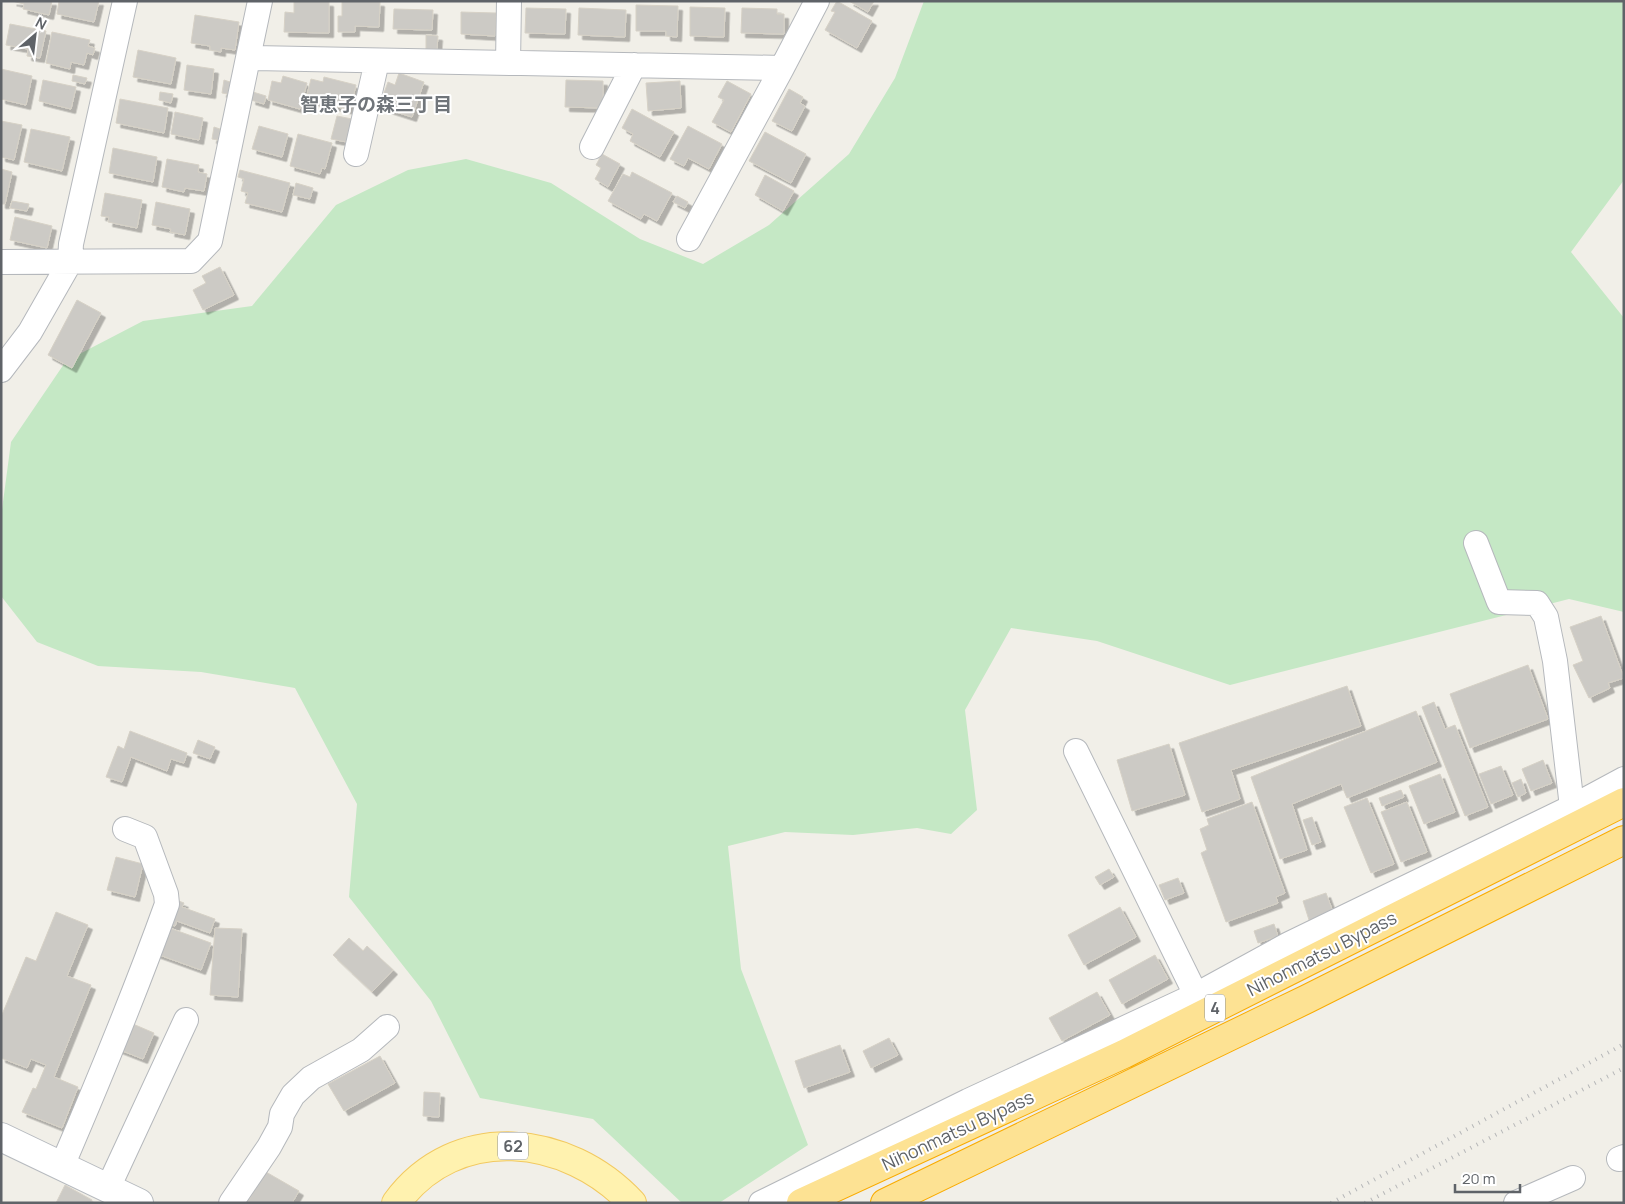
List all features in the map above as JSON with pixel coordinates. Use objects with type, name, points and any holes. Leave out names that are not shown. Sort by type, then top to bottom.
[{"type":"highway","name":"Nihonmatsu Bypass","points":[[801,1203],[1124,1054],[1624,802]]},
{"type":"highway","name":"Nihonmatsu Bypass","points":[[885,1203],[1307,998],[1624,840]]},
{"type":"main road","name":"62","points":[[396,1203],[412,1184],[446,1159],[489,1146],[519,1146],[552,1153],[578,1163],[619,1189],[632,1203]]},
{"type":"street","points":[[1,370],[30,332],[70,262],[71,244],[125,1]]},
{"type":"street","points":[[1,262],[191,261],[210,242],[260,1]]},
{"type":"street","points":[[508,63],[509,1]]},
{"type":"street","points":[[689,239],[818,1]]},
{"type":"street","points":[[248,58],[782,68]]},
{"type":"street","points":[[356,154],[378,61]]},
{"type":"street","points":[[592,147],[634,65]]},
{"type":"street","points":[[1476,543],[1499,602],[1537,603],[1546,617],[1555,661],[1572,807]]},
{"type":"street","points":[[1076,751],[1196,995]]},
{"type":"street","points":[[761,1203],[942,1114],[1196,995],[1288,944],[1572,807],[1624,779]]},
{"type":"street","points":[[62,1166],[112,1049],[167,904],[166,894],[145,837],[125,829]]},
{"type":"street","points":[[108,1188],[186,1020]]},
{"type":"street","points":[[231,1203],[269,1147],[280,1127],[282,1114],[293,1095],[311,1078],[362,1050],[387,1027]]},
{"type":"street","points":[[1,1137],[139,1203]]},
{"type":"street","points":[[1516,1203],[1573,1178]]},
{"type":"green space","points":[[924,1],[1624,1],[1624,180],[1571,252],[1624,318],[1624,612],[1569,599],[1230,685],[1097,641],[1011,628],[965,710],[977,810],[951,834],[917,828],[853,835],[785,832],[728,846],[741,969],[808,1145],[719,1203],[682,1203],[593,1119],[480,1098],[431,1001],[349,897],[357,804],[295,688],[201,672],[98,666],[37,642],[1,596],[1,517],[11,442],[66,361],[143,321],[252,306],[336,205],[408,170],[466,159],[551,183],[640,239],[703,264],[769,225],[849,154],[895,78]]},
{"type":"building","points":[[12,1],[52,1],[49,15],[23,9],[24,4]]},
{"type":"building","points":[[59,1],[99,1],[94,22],[57,14]]},
{"type":"building","points":[[294,1],[329,2],[329,33],[284,32],[285,12],[294,13]]},
{"type":"building","points":[[342,1],[380,2],[379,27],[355,26],[355,32],[338,32],[338,16],[342,16]]},
{"type":"building","points":[[837,1],[872,21],[857,48],[825,30],[835,12],[831,11]]},
{"type":"building","points":[[849,1],[874,1],[868,12]]},
{"type":"building","points":[[636,5],[678,6],[677,37],[666,36],[666,31],[636,31]]},
{"type":"building","points":[[690,7],[725,8],[724,37],[690,36]]},
{"type":"building","points":[[526,8],[566,9],[565,34],[525,33]]},
{"type":"building","points":[[579,8],[626,10],[625,37],[578,35]]},
{"type":"building","points":[[742,8],[777,9],[777,14],[784,14],[784,34],[741,33]]},
{"type":"building","points":[[394,9],[433,10],[432,30],[393,29]]},
{"type":"building","points":[[461,12],[496,13],[495,36],[461,34]]},
{"type":"building","points":[[195,15],[239,22],[235,50],[221,48],[221,52],[210,50],[210,46],[191,43]]},
{"type":"building","points":[[10,24],[46,31],[40,58],[27,56],[28,49],[6,45]]},
{"type":"building","points":[[52,32],[90,40],[88,46],[95,48],[93,55],[87,53],[84,65],[71,62],[70,69],[46,63]]},
{"type":"building","points":[[426,35],[438,36],[437,49],[426,49]]},
{"type":"building","points":[[138,50],[176,58],[171,84],[133,77]]},
{"type":"building","points":[[187,65],[214,69],[211,94],[184,90]]},
{"type":"building","points":[[1,69],[32,76],[26,105],[1,99]]},
{"type":"building","points":[[399,73],[424,82],[412,117],[387,109],[392,96],[384,93],[388,82],[395,85]]},
{"type":"building","points":[[73,75],[87,78],[85,84],[72,81]]},
{"type":"building","points":[[283,76],[307,83],[300,109],[268,100],[272,81],[281,83]]},
{"type":"building","points":[[324,77],[356,85],[350,110],[306,99],[311,79],[323,82]]},
{"type":"building","points":[[43,80],[76,87],[71,109],[39,101]]},
{"type":"building","points":[[224,80],[230,82],[228,94],[222,93]]},
{"type":"building","points":[[566,80],[603,81],[603,108],[565,107]]},
{"type":"building","points":[[680,81],[681,108],[648,111],[646,83]]},
{"type":"building","points":[[727,81],[751,94],[731,132],[712,122],[724,100],[718,97]]},
{"type":"building","points":[[789,89],[803,97],[800,103],[805,106],[792,131],[772,121]]},
{"type":"building","points":[[160,92],[173,94],[171,103],[159,100]]},
{"type":"building","points":[[253,92],[266,96],[264,104],[251,100]]},
{"type":"building","points":[[120,99],[168,108],[164,133],[116,123]]},
{"type":"building","points":[[632,109],[674,132],[660,157],[630,141],[633,134],[622,128]]},
{"type":"building","points":[[175,112],[203,118],[199,140],[171,134]]},
{"type":"building","points":[[337,116],[352,119],[347,142],[331,139]]},
{"type":"building","points":[[1,121],[22,125],[14,160],[1,157]]},
{"type":"building","points":[[259,126],[288,134],[282,157],[252,149]]},
{"type":"building","points":[[688,126],[722,144],[709,169],[688,158],[684,166],[670,159]]},
{"type":"building","points":[[214,127],[220,129],[218,140],[212,139]]},
{"type":"building","points":[[31,129],[70,137],[62,171],[24,162]]},
{"type":"building","points":[[765,132],[806,154],[791,183],[749,161]]},
{"type":"building","points":[[298,134],[332,143],[325,169],[322,168],[320,174],[290,166]]},
{"type":"building","points":[[113,148],[157,157],[153,182],[109,173]]},
{"type":"building","points":[[602,154],[620,164],[608,187],[595,179],[601,168],[596,165]]},
{"type":"building","points":[[167,159],[199,165],[198,172],[207,174],[204,191],[185,188],[184,192],[162,187]]},
{"type":"building","points":[[1,169],[12,172],[5,204],[1,204]]},
{"type":"building","points":[[240,170],[290,183],[282,212],[245,203],[248,193],[241,191],[244,179],[238,177]]},
{"type":"building","points":[[632,172],[672,193],[657,221],[644,214],[641,219],[608,201],[623,174],[630,177]]},
{"type":"building","points":[[765,175],[794,191],[783,211],[755,195]]},
{"type":"building","points":[[296,183],[313,188],[310,199],[293,195]]},
{"type":"building","points":[[105,193],[142,200],[137,228],[108,222],[109,217],[101,216]]},
{"type":"building","points":[[677,196],[688,202],[685,208],[673,202]]},
{"type":"building","points":[[12,201],[29,204],[27,211],[10,208]]},
{"type":"building","points":[[156,202],[190,209],[185,235],[170,232],[171,229],[152,225]]},
{"type":"building","points":[[15,217],[52,226],[47,248],[10,240]]},
{"type":"building","points":[[220,267],[234,295],[203,310],[193,290],[206,283],[202,276]]},
{"type":"building","points":[[77,300],[101,313],[72,368],[48,355]]},
{"type":"building","points":[[1601,616],[1624,678],[1608,683],[1610,688],[1589,698],[1573,665],[1583,661],[1570,627]]},
{"type":"building","points":[[1528,665],[1548,719],[1470,748],[1450,694]]},
{"type":"building","points":[[1347,686],[1361,726],[1231,770],[1240,799],[1202,812],[1179,743]]},
{"type":"building","points":[[1434,702],[1445,729],[1455,725],[1488,807],[1465,816],[1422,707]]},
{"type":"building","points":[[1416,711],[1437,762],[1347,798],[1341,784],[1292,804],[1307,850],[1280,859],[1251,777]]},
{"type":"building","points":[[130,731],[187,753],[184,763],[171,759],[167,771],[131,757],[122,782],[106,777],[118,746],[124,749]]},
{"type":"building","points":[[198,740],[215,747],[210,759],[193,753]]},
{"type":"building","points":[[1169,744],[1185,795],[1132,811],[1117,760]]},
{"type":"building","points":[[1543,760],[1552,783],[1531,791],[1522,769]]},
{"type":"building","points":[[1501,766],[1513,795],[1491,804],[1479,774]]},
{"type":"building","points":[[1440,774],[1455,812],[1424,824],[1409,786]]},
{"type":"building","points":[[1521,779],[1526,793],[1518,797],[1512,783]]},
{"type":"building","points":[[1401,790],[1404,797],[1382,806],[1379,798]]},
{"type":"building","points":[[1367,798],[1394,864],[1371,873],[1344,807]]},
{"type":"building","points":[[1252,802],[1285,893],[1276,897],[1278,903],[1226,922],[1201,853],[1207,850],[1200,829],[1209,825],[1207,819]]},
{"type":"building","points":[[1407,802],[1427,852],[1401,862],[1381,812]]},
{"type":"building","points":[[1312,817],[1321,842],[1312,845],[1303,820]]},
{"type":"building","points":[[116,857],[143,864],[135,897],[107,890]]},
{"type":"building","points":[[1109,869],[1114,877],[1100,885],[1095,877]]},
{"type":"building","points":[[1178,878],[1184,893],[1165,900],[1159,885]]},
{"type":"building","points":[[1326,893],[1333,912],[1309,920],[1303,901]]},
{"type":"building","points":[[171,898],[184,903],[182,907],[215,919],[210,933],[177,921],[175,926],[162,922]]},
{"type":"building","points":[[1120,907],[1136,937],[1084,965],[1068,935]]},
{"type":"building","points":[[56,912],[88,925],[67,976],[91,985],[54,1077],[78,1087],[62,1128],[22,1112],[33,1088],[36,1089],[46,1065],[31,1059],[27,1068],[1,1058],[1,1017],[26,957],[36,961]]},
{"type":"building","points":[[1274,924],[1278,936],[1258,943],[1254,931]]},
{"type":"building","points":[[164,926],[211,943],[201,970],[154,953]]},
{"type":"building","points":[[215,928],[242,929],[238,997],[210,995]]},
{"type":"building","points":[[349,938],[363,951],[367,946],[393,970],[372,992],[333,955]]},
{"type":"building","points":[[1155,955],[1168,979],[1122,1004],[1109,980]]},
{"type":"building","points":[[1097,992],[1110,1015],[1062,1041],[1049,1018]]},
{"type":"building","points":[[126,1021],[154,1033],[143,1059],[115,1048]]},
{"type":"building","points":[[889,1038],[898,1055],[871,1068],[863,1051]]},
{"type":"building","points":[[840,1045],[850,1072],[804,1088],[795,1061]]},
{"type":"building","points":[[380,1056],[395,1083],[344,1111],[328,1084]]},
{"type":"building","points":[[424,1092],[440,1093],[439,1117],[423,1116]]},
{"type":"building","points":[[266,1172],[299,1191],[292,1203],[247,1203]]},
{"type":"building","points":[[65,1185],[92,1200],[91,1203],[56,1203]]},
{"type":"railway","points":[[1331,1203],[1624,1044]]},
{"type":"railway","points":[[1365,1203],[1624,1068]]},
{"type":"district","name":"智恵子の森三丁目","points":[[376,104]]}]
